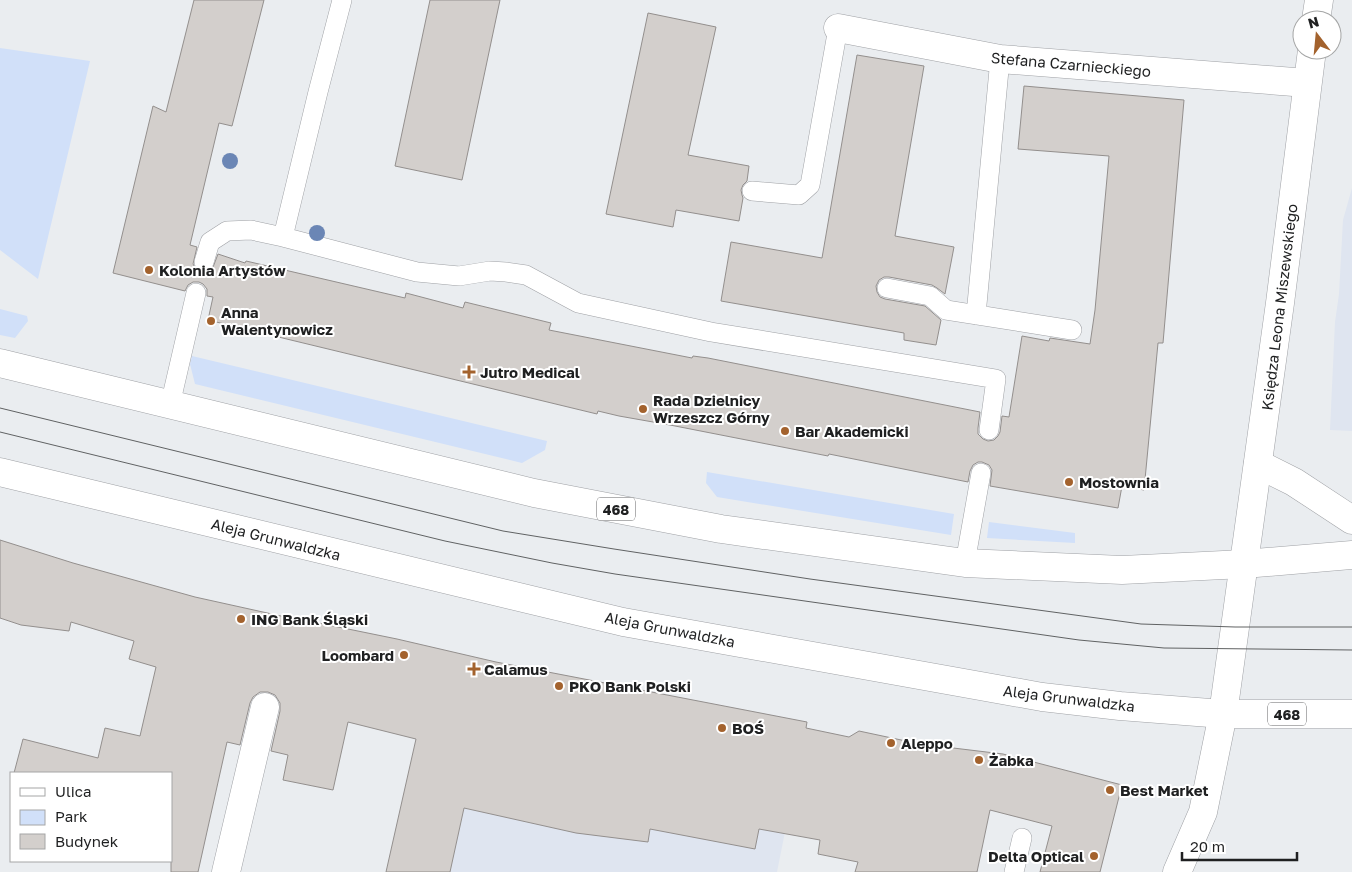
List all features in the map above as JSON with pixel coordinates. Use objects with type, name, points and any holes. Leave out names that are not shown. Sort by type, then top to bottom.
[{"type":"main road","name":"Stefana Czarnieckiego","points":[[838,28],[1000,59],[1307,83]]},
{"type":"main road","name":"Księdza Leona Miszewskiego","points":[[1176,872],[1203,812],[1223,714],[1280,303],[1310,60]]},
{"type":"main road","name":"468","points":[[0,363],[534,493],[721,529],[965,564],[1122,570],[1352,556]]},
{"type":"main road","points":[[1258,464],[1294,482],[1352,520]]},
{"type":"main road","name":"Aleja Grunwaldzka","points":[[0,472],[623,622],[1042,696],[1120,706],[1223,714],[1352,714]]},
{"type":"main road","points":[[226,872],[265,707]]},
{"type":"lane","points":[[283,237],[342,0]]},
{"type":"lane","points":[[752,191],[800,195],[810,185],[838,28]]},
{"type":"lane","points":[[976,315],[1000,59]]},
{"type":"lane","points":[[204,262],[210,242],[227,231],[251,230],[417,272],[459,276],[490,271],[526,276],[578,303],[711,332],[996,379],[989,430]]},
{"type":"lane","points":[[887,288],[930,296],[946,310],[1072,330]]},
{"type":"lane","points":[[170,405],[196,293]]},
{"type":"lane","points":[[965,564],[981,473]]},
{"type":"lane","points":[[1014,872],[1022,838]]},
{"type":"shaded area","points":[[1352,188],[1352,431],[1330,430],[1335,322],[1339,294],[1343,220]]},
{"type":"shaded area","points":[[496,662],[807,722],[777,872],[450,872]]},
{"type":"green space","points":[[0,48],[90,61],[38,279],[0,250]]},
{"type":"green space","points":[[0,309],[27,316],[28,321],[15,338],[0,335]]},
{"type":"green space","points":[[192,356],[547,441],[545,450],[522,463],[195,384],[190,364]]},
{"type":"green space","points":[[707,472],[954,514],[951,535],[717,497],[706,483]]},
{"type":"green space","points":[[989,522],[1075,533],[1075,543],[987,538]]},
{"type":"building","points":[[194,0],[264,0],[232,126],[219,123],[190,245],[197,247],[193,264],[200,273],[212,270],[218,254],[245,263],[246,261],[405,298],[406,293],[463,308],[465,302],[551,323],[549,330],[692,358],[693,356],[708,358],[980,412],[978,434],[988,441],[994,440],[998,436],[1002,416],[1009,417],[1022,336],[1049,341],[1050,338],[1090,344],[1095,310],[1109,156],[1018,149],[1024,86],[1184,100],[1163,343],[1158,343],[1144,490],[1122,486],[1118,508],[990,486],[992,470],[989,465],[982,462],[973,465],[968,482],[598,411],[597,414],[208,320],[213,297],[207,296],[207,289],[199,282],[193,282],[188,285],[185,291],[113,273],[153,106],[166,112]]},
{"type":"building","points":[[430,0],[500,0],[462,180],[395,166]]},
{"type":"building","points":[[648,13],[716,27],[688,155],[749,166],[747,181],[741,190],[743,198],[739,221],[676,210],[673,227],[606,214]]},
{"type":"building","points":[[857,55],[924,66],[895,236],[954,247],[945,294],[932,285],[889,277],[879,280],[876,286],[880,297],[925,306],[941,320],[936,345],[904,340],[904,333],[721,301],[731,242],[822,258]]},
{"type":"building","points":[[0,540],[73,563],[195,597],[299,620],[397,639],[496,662],[807,722],[806,728],[849,737],[859,731],[920,744],[1003,754],[1122,785],[1100,872],[1040,872],[1052,826],[990,810],[977,872],[855,872],[858,862],[818,854],[820,840],[759,829],[755,849],[650,829],[648,842],[576,833],[464,808],[450,872],[386,872],[416,739],[348,722],[333,790],[283,780],[288,755],[271,751],[280,703],[275,695],[268,692],[260,692],[253,697],[250,703],[240,745],[227,742],[198,872],[171,872],[172,772],[14,772],[23,739],[98,758],[105,728],[140,736],[156,667],[129,659],[134,641],[71,622],[69,631],[21,625],[0,618]]},
{"type":"tram line","points":[[0,408],[503,531],[614,549],[810,579],[1141,624],[1235,627],[1352,627]]},
{"type":"tram line","points":[[0,432],[445,541],[615,574],[1079,640],[1164,648],[1352,650]]},
{"type":"place","name":"Kolonia Artystów","points":[[149,270]]},
{"type":"place","name":"Anna Walentynowicz","points":[[211,321]]},
{"type":"place","name":"Jutro Medical","points":[[469,372]]},
{"type":"place","name":"Rada Dzielnicy Wrzeszcz Górny","points":[[643,409]]},
{"type":"place","name":"Bar Akademicki","points":[[785,431]]},
{"type":"place","name":"Mostownia","points":[[1069,482]]},
{"type":"place","name":"ING Bank Śląski","points":[[241,619]]},
{"type":"place","name":"Loombard","points":[[404,655]]},
{"type":"place","name":"Calamus","points":[[474,669]]},
{"type":"place","name":"PKO Bank Polski","points":[[559,686]]},
{"type":"place","name":"BOŚ","points":[[722,728]]},
{"type":"place","name":"Aleppo","points":[[891,743]]},
{"type":"place","name":"Żabka","points":[[979,760]]},
{"type":"place","name":"Best Market","points":[[1110,790]]},
{"type":"place","name":"Delta Optical","points":[[1094,856]]}]
